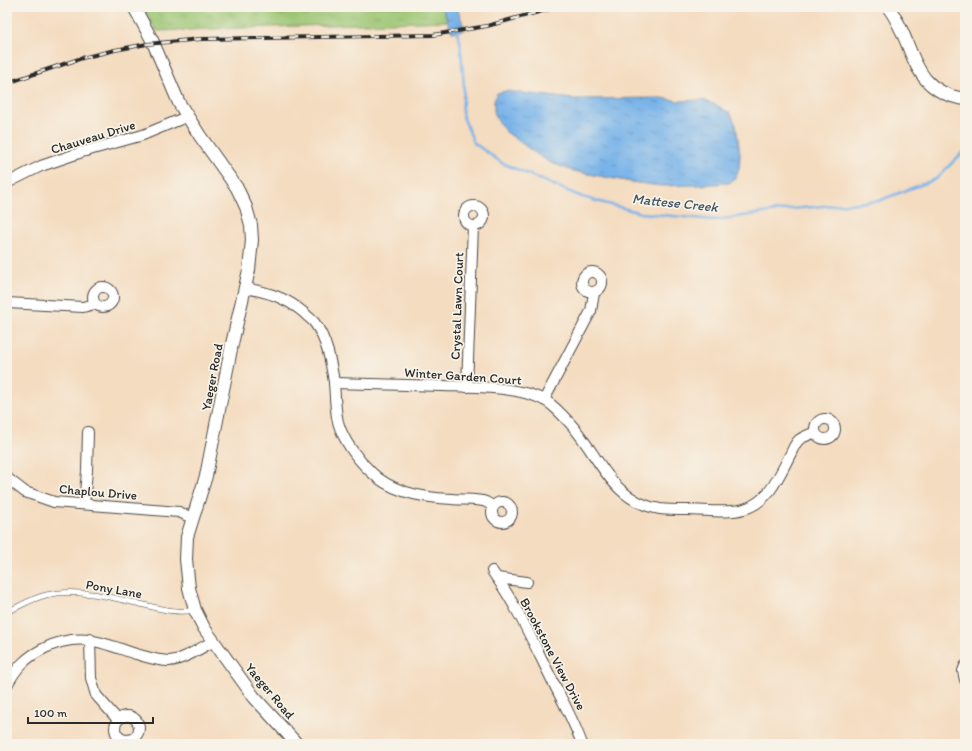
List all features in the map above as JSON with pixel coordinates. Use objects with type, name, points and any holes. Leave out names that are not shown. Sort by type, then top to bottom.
[{"type":"street","name":"Yaeger Road","points":[[134,7],[152,40],[186,117],[237,188],[246,207],[251,225],[251,255],[245,288],[202,494],[192,518],[187,537],[186,559],[189,588],[204,628],[254,697],[297,744]]},
{"type":"street","points":[[888,7],[898,22],[919,70],[925,79],[932,87],[941,92],[950,96],[965,99]]},
{"type":"street","name":"Chauveau Drive","points":[[7,183],[41,166],[82,152],[143,135],[186,117]]},
{"type":"street","name":"Crystal Lawn Court","points":[[467,387],[473,226]]},
{"type":"street","points":[[245,288],[262,291],[282,298],[295,306],[314,322],[328,352],[334,383],[335,407],[341,431],[362,463],[372,473],[383,482],[412,494],[449,499],[485,501],[493,507]]},
{"type":"street","points":[[544,400],[591,311],[594,293]]},
{"type":"street","points":[[7,303],[83,307],[95,304]]},
{"type":"street","name":"Winter Garden Court","points":[[334,383],[467,387],[512,390],[526,393],[552,405],[578,431],[600,466],[622,492],[638,503],[660,509],[727,511],[744,509],[754,505],[768,494],[797,441],[815,432]]},
{"type":"street","points":[[84,504],[88,432]]},
{"type":"street","name":"Chaplou Drive","points":[[7,478],[25,492],[54,502],[179,512],[192,518]]},
{"type":"street","name":"Brookstone View Drive","points":[[527,582],[494,574],[534,643],[568,709],[582,744]]},
{"type":"street","points":[[7,685],[23,661],[42,649],[64,640],[90,639],[148,658],[170,661],[214,641]]},
{"type":"street","points":[[90,639],[91,678],[96,695],[118,720]]},
{"type":"street","points":[[965,666],[965,680]]},
{"type":"lane","name":"Pony Lane","points":[[7,612],[36,598],[61,593],[104,595],[157,608],[181,612],[196,610]]},
{"type":"green space","points":[[142,7],[442,7],[448,21],[157,31]]},
{"type":"water","points":[[442,7],[457,7],[465,30],[452,32]]},
{"type":"water","points":[[506,91],[573,99],[662,98],[679,101],[703,100],[718,106],[731,114],[736,125],[740,155],[739,169],[736,178],[729,183],[661,186],[573,171],[549,162],[505,131],[498,121],[494,112],[494,101],[497,93]]},
{"type":"waterway","name":"Mattese Creek","points":[[455,28],[460,40],[464,86],[462,114],[474,143],[502,163],[582,197],[641,213],[715,220],[791,209],[878,201],[936,179],[965,150]]},
{"type":"railway","points":[[7,83],[82,58],[147,44],[201,39],[433,35],[487,26],[557,7]]}]
